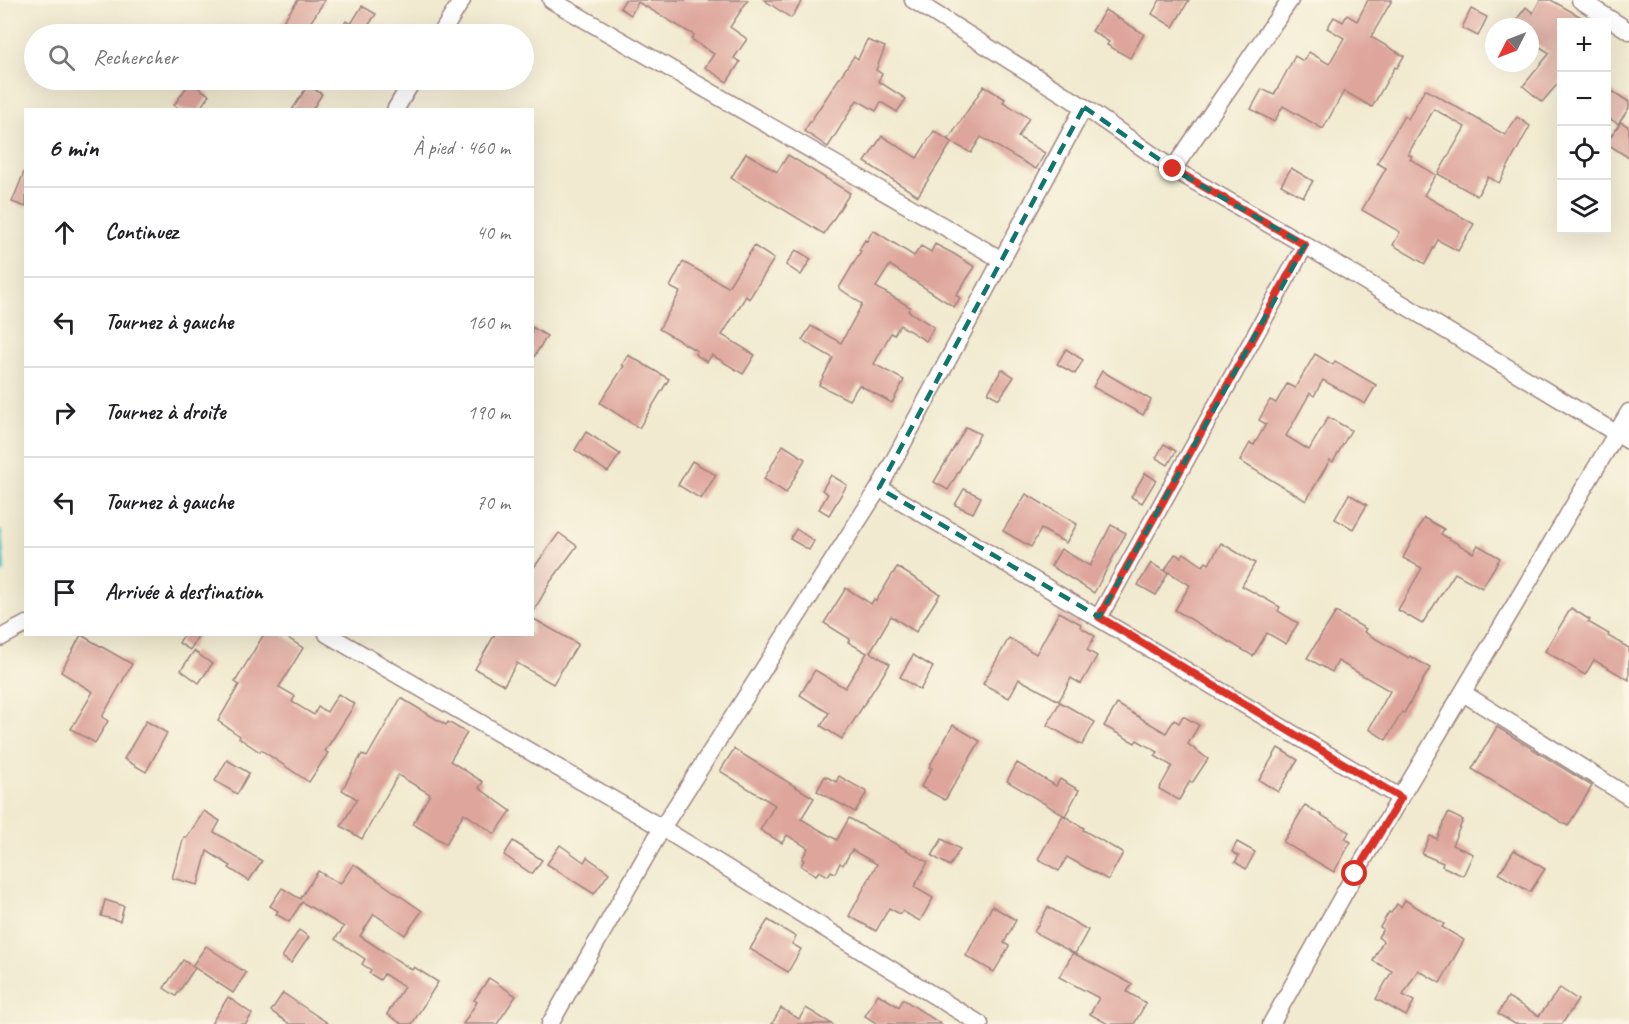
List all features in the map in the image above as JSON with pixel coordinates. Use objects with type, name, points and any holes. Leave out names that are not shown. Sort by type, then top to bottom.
[{"type":"street","points":[[447,24],[462,0]]},
{"type":"street","points":[[551,0],[1002,260]]},
{"type":"street","points":[[914,0],[1084,107],[1173,169],[1305,245],[1622,436]]},
{"type":"street","points":[[1173,169],[1290,0]]},
{"type":"street","points":[[1581,0],[1629,31]]},
{"type":"street","points":[[396,108],[407,90]]},
{"type":"street","points":[[550,1024],[662,828],[879,488],[1084,107]]},
{"type":"street","points":[[1099,617],[1305,245]]},
{"type":"street","points":[[1271,1024],[1463,693],[1622,436],[1629,412]]},
{"type":"street","points":[[879,488],[1401,798]]},
{"type":"street","points":[[0,638],[24,625]]},
{"type":"street","points":[[330,636],[662,828],[980,1024]]},
{"type":"street","points":[[1463,693],[1629,797]]},
{"type":"highlighted area","points":[[1084,107],[1173,169],[1305,245],[1099,617],[879,488]]},
{"type":"building","points":[[298,0],[325,0],[310,23],[312,24],[281,24]]},
{"type":"building","points":[[625,0],[748,0],[730,27],[747,39],[734,58],[740,62],[727,82],[705,67],[714,54],[691,39],[694,35],[638,2],[631,15],[620,8]]},
{"type":"building","points":[[764,0],[803,0],[791,18]]},
{"type":"building","points":[[1160,0],[1189,0],[1173,27],[1152,14]]},
{"type":"building","points":[[1368,0],[1392,0],[1371,37],[1404,56],[1372,107],[1344,91],[1323,129],[1283,106],[1274,122],[1251,109],[1262,89],[1274,95],[1295,56],[1303,61],[1309,52],[1329,64],[1344,38],[1327,28],[1334,17],[1343,22],[1347,15],[1357,21]]},
{"type":"building","points":[[1540,0],[1551,0],[1583,18],[1557,18],[1557,85],[1542,102],[1523,86],[1534,72],[1539,72],[1539,66],[1550,53],[1539,46],[1539,18],[1518,18],[1526,7],[1533,13]]},
{"type":"building","points":[[362,6],[376,14],[369,24],[351,24]]},
{"type":"building","points":[[1471,9],[1487,17],[1478,36],[1462,28]]},
{"type":"building","points":[[1105,10],[1144,34],[1130,58],[1107,45],[1109,42],[1092,31]]},
{"type":"building","points":[[867,40],[885,47],[876,70],[882,74],[878,81],[906,99],[897,112],[881,102],[876,111],[857,100],[828,147],[804,131],[854,56],[858,59]]},
{"type":"building","points":[[984,86],[1005,99],[1003,102],[1029,118],[1018,137],[1045,153],[1036,169],[981,137],[971,153],[948,140]]},
{"type":"building","points":[[1425,89],[1505,135],[1517,117],[1530,126],[1499,183],[1488,177],[1477,196],[1438,174],[1465,127],[1434,109],[1408,154],[1412,156],[1410,159],[1436,175],[1424,195],[1474,224],[1458,251],[1438,240],[1425,264],[1393,245],[1400,232],[1362,210],[1386,168],[1377,163],[1404,116],[1408,119]]},
{"type":"building","points":[[184,90],[202,90],[209,95],[200,108],[178,108],[174,105]]},
{"type":"building","points":[[305,90],[316,90],[322,94],[313,108],[293,108]]},
{"type":"building","points":[[1611,90],[1629,102],[1629,108],[1618,124],[1611,119]]},
{"type":"building","points":[[1621,122],[1629,127],[1629,158],[1611,146],[1611,136]]},
{"type":"building","points":[[934,131],[952,142],[918,196],[865,162],[882,136],[917,158]]},
{"type":"building","points":[[746,153],[777,172],[788,155],[850,193],[824,234],[731,178]]},
{"type":"building","points":[[1291,168],[1313,181],[1303,197],[1281,185]]},
{"type":"building","points":[[24,172],[24,206],[12,202]]},
{"type":"building","points":[[873,230],[914,256],[921,246],[931,252],[935,244],[975,267],[956,295],[960,298],[954,307],[890,265],[876,287],[910,307],[908,311],[934,327],[926,341],[900,325],[894,335],[891,333],[874,364],[904,380],[892,403],[859,385],[849,400],[819,385],[833,358],[802,340],[811,326],[841,343],[862,304],[839,288],[861,251],[859,250]]},
{"type":"building","points":[[754,246],[774,259],[749,299],[746,296],[722,335],[755,355],[743,374],[712,355],[707,362],[695,354],[697,351],[659,329],[680,292],[670,287],[683,262],[728,287]]},
{"type":"building","points":[[796,250],[811,259],[801,275],[786,265]]},
{"type":"building","points":[[534,328],[547,336],[534,357]]},
{"type":"building","points":[[1066,349],[1083,360],[1075,374],[1057,364]]},
{"type":"building","points":[[1315,354],[1333,365],[1335,361],[1376,385],[1365,404],[1323,380],[1314,396],[1310,393],[1286,436],[1309,450],[1328,417],[1351,430],[1333,462],[1330,460],[1306,501],[1240,461],[1250,443],[1254,445],[1266,424],[1259,420],[1270,400],[1276,403],[1287,384],[1295,388]]},
{"type":"building","points":[[628,355],[669,379],[639,428],[600,403],[624,366],[622,365]]},
{"type":"building","points":[[1002,369],[1014,377],[999,399],[988,393]]},
{"type":"building","points":[[1102,371],[1151,400],[1143,415],[1093,387]]},
{"type":"building","points":[[966,427],[980,434],[948,490],[934,482]]},
{"type":"building","points":[[586,432],[620,454],[608,472],[575,450]]},
{"type":"building","points":[[1164,444],[1176,451],[1168,465],[1156,458]]},
{"type":"building","points":[[783,445],[805,459],[786,493],[764,479]]},
{"type":"building","points":[[692,461],[716,475],[701,499],[678,485]]},
{"type":"building","points":[[1145,473],[1156,480],[1142,503],[1131,497]]},
{"type":"building","points":[[831,475],[847,485],[829,515],[819,509],[828,494],[822,490]]},
{"type":"building","points":[[964,489],[981,497],[973,513],[955,505]]},
{"type":"building","points":[[1026,494],[1077,524],[1066,543],[1041,529],[1031,547],[1003,531]]},
{"type":"building","points":[[1349,494],[1367,505],[1353,529],[1335,519]]},
{"type":"building","points":[[1424,518],[1444,529],[1441,534],[1473,553],[1478,545],[1500,558],[1482,588],[1455,573],[1422,624],[1398,610],[1422,568],[1403,558]]},
{"type":"building","points":[[1111,525],[1126,533],[1094,593],[1051,566],[1061,549],[1090,566]]},
{"type":"building","points":[[796,529],[814,541],[809,550],[790,539]]},
{"type":"building","points":[[559,533],[577,546],[551,581],[534,611],[534,567]]},
{"type":"building","points":[[1221,543],[1255,563],[1242,586],[1280,607],[1278,611],[1298,623],[1286,644],[1267,633],[1253,656],[1175,610],[1190,585],[1165,570],[1175,554],[1181,557],[1184,553],[1203,566],[1206,562],[1209,564]]},
{"type":"building","points":[[1151,563],[1168,573],[1156,595],[1138,585]]},
{"type":"building","points":[[897,567],[940,594],[916,632],[891,616],[870,652],[890,664],[842,739],[821,726],[829,713],[800,695],[815,670],[845,688],[867,653],[848,642],[850,639],[824,623],[846,588],[871,604],[874,599],[876,601]]},
{"type":"building","points":[[1571,608],[1590,620],[1588,622],[1609,634],[1608,636],[1629,648],[1629,680],[1594,660],[1585,675],[1545,651]]},
{"type":"building","points":[[1059,612],[1081,624],[1080,627],[1095,636],[1087,650],[1097,656],[1081,684],[1071,678],[1059,701],[1019,679],[1009,698],[983,684],[1009,638],[1036,654]]},
{"type":"building","points":[[1336,612],[1366,629],[1364,632],[1430,668],[1386,740],[1369,729],[1390,691],[1338,661],[1332,672],[1307,658]]},
{"type":"building","points":[[534,619],[578,644],[553,684],[517,663],[504,685],[475,669],[494,636],[534,636]]},
{"type":"building","points":[[80,636],[132,664],[102,717],[108,721],[95,743],[71,729],[93,692],[61,672]]},
{"type":"building","points":[[183,636],[198,636],[190,650],[179,643]]},
{"type":"building","points":[[263,636],[285,636],[303,648],[279,687],[295,696],[292,702],[314,715],[318,707],[327,712],[338,694],[355,704],[325,751],[328,753],[309,782],[239,738],[240,736],[218,721],[239,685],[235,682]]},
{"type":"building","points":[[194,651],[212,664],[199,683],[181,670]]},
{"type":"building","points":[[913,655],[933,667],[920,690],[900,677]]},
{"type":"building","points":[[401,698],[446,725],[448,722],[467,733],[450,761],[483,782],[479,788],[511,811],[495,834],[464,813],[446,844],[413,824],[430,794],[398,775],[362,839],[341,826],[357,799],[342,790],[362,754],[367,757]]},
{"type":"building","points":[[1060,702],[1095,722],[1082,745],[1047,725]]},
{"type":"building","points":[[1117,704],[1166,733],[1174,720],[1179,723],[1183,716],[1199,725],[1188,744],[1208,759],[1192,783],[1190,781],[1179,800],[1159,789],[1172,766],[1155,756],[1158,752],[1137,740],[1135,743],[1104,726]]},
{"type":"building","points":[[146,721],[167,733],[146,772],[124,759]]},
{"type":"building","points":[[953,725],[980,741],[945,800],[921,787],[932,768],[929,767]]},
{"type":"building","points":[[1497,727],[1592,786],[1568,826],[1472,769]]},
{"type":"building","points":[[1278,748],[1298,760],[1278,792],[1259,780]]},
{"type":"building","points":[[734,749],[814,798],[801,819],[837,840],[849,818],[928,862],[914,887],[933,898],[920,921],[902,911],[900,914],[889,908],[876,931],[849,916],[877,864],[852,850],[843,865],[840,863],[835,873],[831,871],[828,876],[819,871],[816,875],[801,866],[808,848],[787,835],[782,843],[760,830],[775,805],[720,771]]},
{"type":"building","points":[[227,760],[249,773],[237,794],[215,781]]},
{"type":"building","points":[[1017,763],[1056,786],[1060,779],[1079,790],[1065,816],[1007,781]]},
{"type":"building","points":[[825,776],[836,782],[839,776],[867,792],[855,812],[817,791]]},
{"type":"building","points":[[1305,805],[1349,832],[1345,839],[1351,842],[1334,872],[1283,842]]},
{"type":"building","points":[[204,811],[220,821],[214,832],[262,861],[249,881],[207,851],[198,885],[172,878],[184,837],[187,837]]},
{"type":"building","points":[[1448,813],[1463,820],[1452,845],[1473,854],[1463,876],[1442,866],[1443,863],[1422,854],[1430,836],[1437,839]]},
{"type":"building","points":[[1063,815],[1084,828],[1083,830],[1123,853],[1108,880],[1067,857],[1059,871],[1038,859]]},
{"type":"building","points":[[942,839],[960,849],[950,866],[932,856]]},
{"type":"building","points":[[513,841],[542,860],[532,874],[504,855]]},
{"type":"building","points":[[1237,842],[1255,852],[1246,869],[1235,862],[1239,856],[1232,852]]},
{"type":"building","points":[[560,845],[584,862],[587,857],[609,873],[594,894],[547,864]]},
{"type":"building","points":[[1514,850],[1545,869],[1530,892],[1499,874]]},
{"type":"building","points":[[354,864],[422,911],[405,935],[374,914],[360,936],[412,970],[414,967],[438,982],[412,1024],[402,1024],[387,1014],[404,987],[384,974],[380,980],[369,973],[371,970],[362,964],[365,959],[335,939],[344,927],[302,902],[289,922],[276,914],[278,911],[270,906],[282,888],[300,899],[318,871],[340,884]]},
{"type":"building","points":[[105,900],[124,906],[120,921],[101,916]]},
{"type":"building","points":[[1405,900],[1444,924],[1442,927],[1464,940],[1440,983],[1418,970],[1403,995],[1414,1001],[1406,1016],[1376,999],[1392,971],[1373,961],[1383,941],[1378,937],[1383,929],[1380,927],[1389,912],[1391,913],[1397,904],[1401,907]]},
{"type":"building","points":[[992,906],[1016,920],[1004,943],[1009,946],[994,972],[966,956]]},
{"type":"building","points":[[1048,907],[1088,930],[1075,954],[1034,932]]},
{"type":"building","points":[[768,920],[796,937],[792,944],[801,949],[788,972],[750,949]]},
{"type":"building","points":[[299,930],[309,937],[291,963],[282,957]]},
{"type":"building","points":[[206,946],[246,973],[233,993],[192,966]]},
{"type":"building","points":[[1073,953],[1132,984],[1127,992],[1146,1003],[1134,1024],[1108,1024],[1090,1014],[1099,998],[1059,977]]},
{"type":"building","points":[[183,960],[195,968],[176,996],[164,988]]},
{"type":"building","points":[[489,978],[516,996],[497,1024],[463,1024],[477,1002],[474,1000]]},
{"type":"building","points":[[1560,988],[1578,1000],[1562,1024],[1515,1024],[1498,1014],[1508,997],[1539,1016]]},
{"type":"building","points":[[283,993],[329,1024],[290,1024],[271,1011]]},
{"type":"building","points":[[878,994],[899,1007],[903,999],[941,1024],[878,1024],[865,1016]]},
{"type":"building","points":[[228,997],[252,1014],[246,1024],[211,1024]]},
{"type":"building","points":[[781,1008],[799,1019],[806,1008],[832,1024],[772,1024]]},
{"type":"waterway","points":[[0,532],[3,570]]},
{"type":"route","points":[[1173,169],[1305,245],[1099,617],[1401,798],[1355,874]]}]
